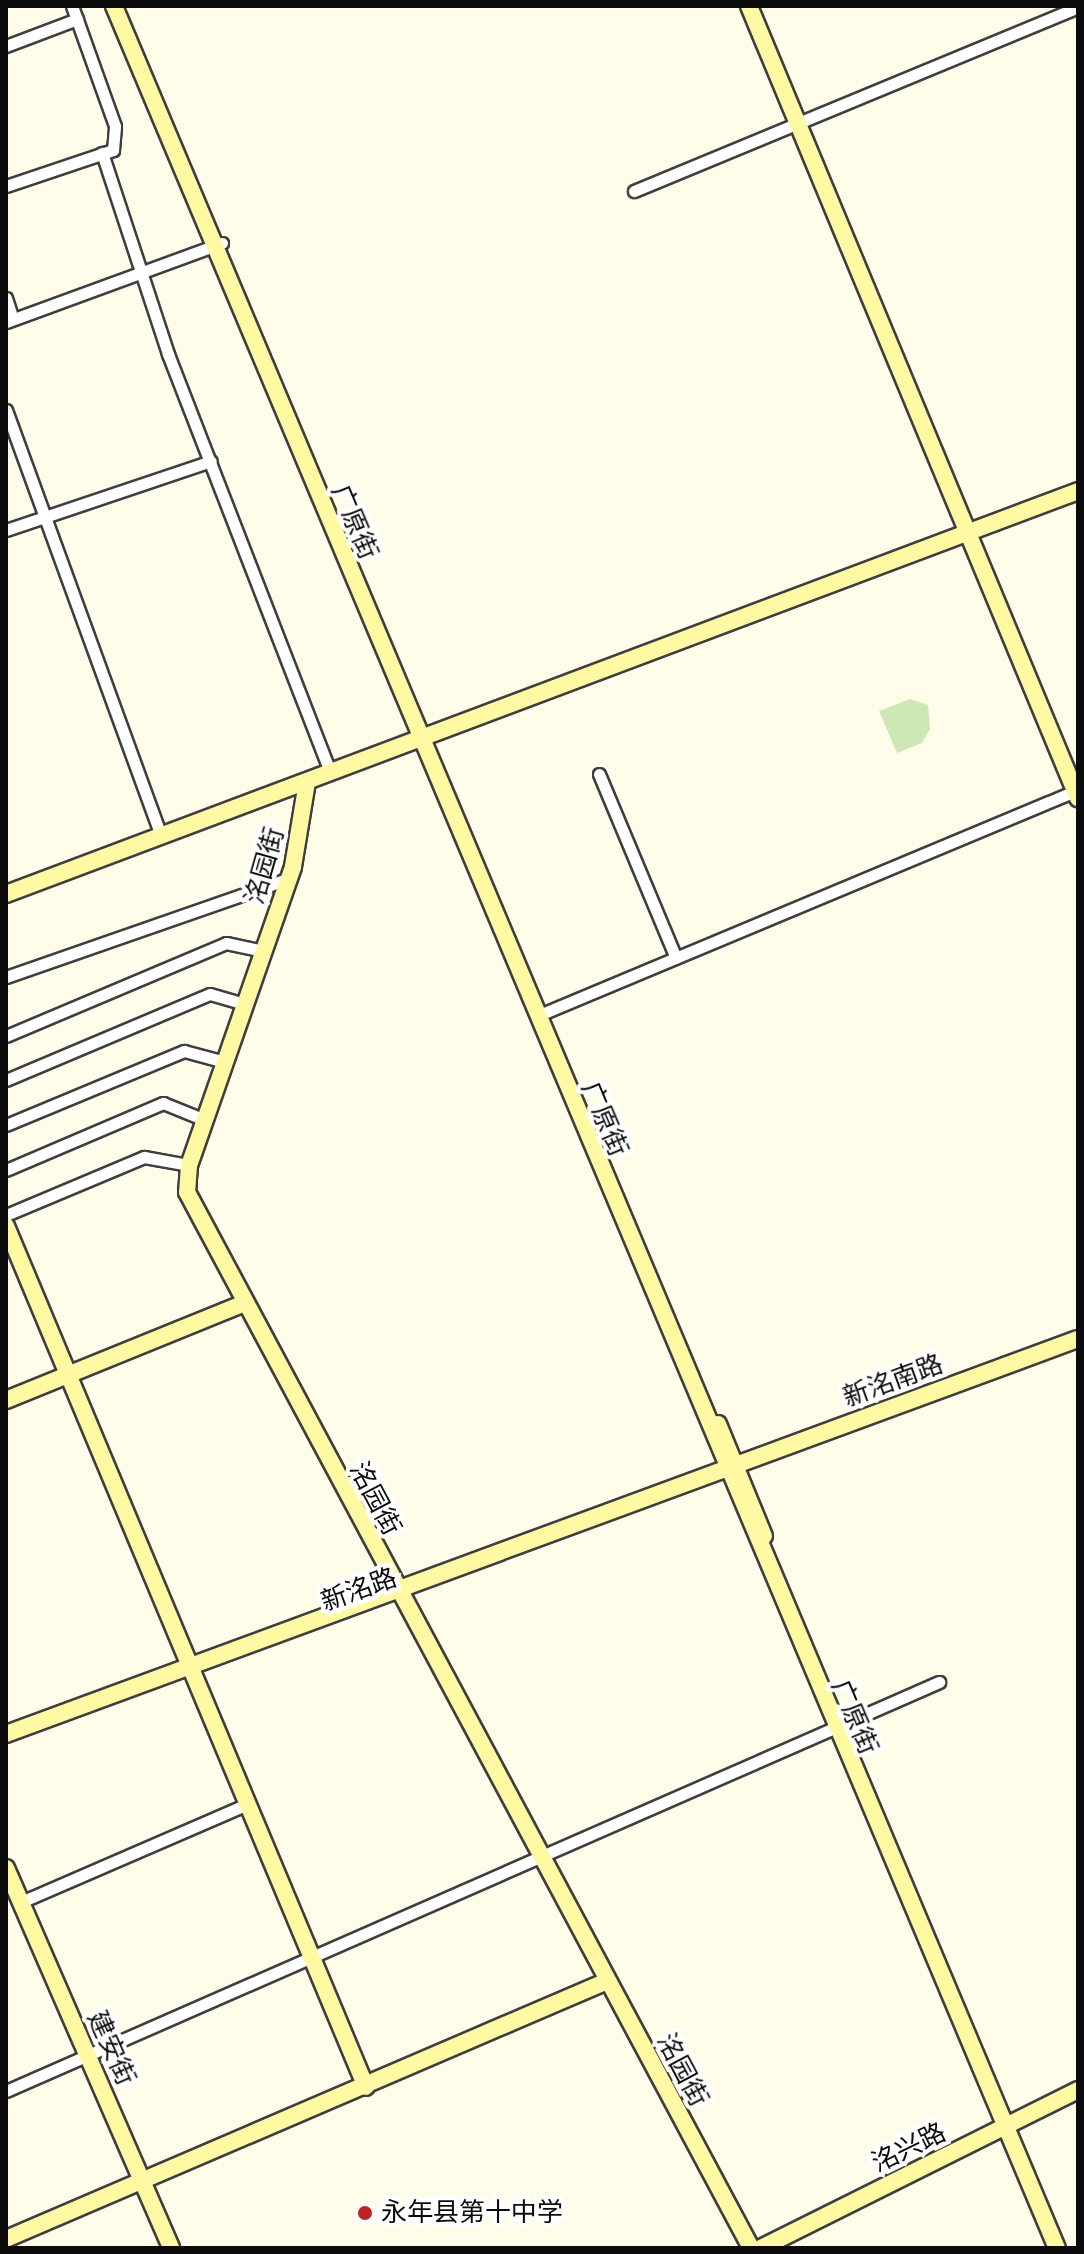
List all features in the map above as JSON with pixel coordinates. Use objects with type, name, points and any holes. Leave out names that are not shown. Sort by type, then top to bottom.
[{"type":"street","points":[[6,186],[113,150],[116,134],[72,6]]},
{"type":"street","name":"广原街","points":[[114,6],[218,245],[1057,2248]]},
{"type":"street","name":"广原街","points":[[124,6],[218,245]]},
{"type":"street","points":[[544,1013],[1077,795],[749,6]]},
{"type":"street","points":[[634,191],[1078,7]]},
{"type":"street","points":[[6,46],[77,19]]},
{"type":"street","points":[[102,153],[139,274],[327,764]]},
{"type":"street","points":[[6,298],[10,320],[218,245]]},
{"type":"street","points":[[6,410],[158,827]]},
{"type":"street","points":[[6,530],[211,461]]},
{"type":"street","points":[[6,894],[307,782],[421,734],[966,528],[1078,481]]},
{"type":"street","points":[[966,528],[1078,491]]},
{"type":"street","points":[[6,884],[327,764],[421,734]]},
{"type":"street","name":"广原街","points":[[421,734],[544,1013],[732,1472]]},
{"type":"street","points":[[599,774],[676,958]]},
{"type":"street","name":"洺园街","points":[[307,782],[290,878],[189,1165],[191,1206],[751,2248]]},
{"type":"street","points":[[6,977],[290,878]]},
{"type":"street","points":[[6,1036],[226,943],[264,951]]},
{"type":"street","points":[[6,1080],[210,994],[245,1004]]},
{"type":"street","points":[[6,1125],[189,1049],[225,1062]]},
{"type":"street","points":[[6,1170],[163,1103],[205,1120]]},
{"type":"street","points":[[6,1215],[144,1157],[189,1165]]},
{"type":"street","points":[[6,1226],[366,2087]]},
{"type":"street","points":[[6,1400],[243,1304]]},
{"type":"street","name":"新洺南路","points":[[732,1472],[1078,1339]]},
{"type":"street","name":"新洺南路","points":[[732,1472],[1078,1351]]},
{"type":"street","name":"新洺路","points":[[6,1734],[192,1671],[732,1472]]},
{"type":"street","name":"新洺路","points":[[6,1745],[192,1671]]},
{"type":"street","points":[[6,2091],[540,1858],[837,1724],[939,1682]]},
{"type":"street","points":[[21,1902],[248,1804]]},
{"type":"street","name":"建安街","points":[[6,1868],[171,2248]]},
{"type":"street","points":[[6,2239],[607,1981]]},
{"type":"street","name":"洺兴路","points":[[779,2248],[1008,2130],[1078,2090]]},
{"type":"street","name":"洺兴路","points":[[761,2248],[1078,2099]]},
{"type":"street","name":"广原街","points":[[1008,2130],[1067,2248]]},
{"type":"green space","points":[[910,699],[928,705],[930,729],[922,743],[897,753],[879,711]]},
{"type":"place","name":"永年县第十中学","points":[[365,2213]]}]
